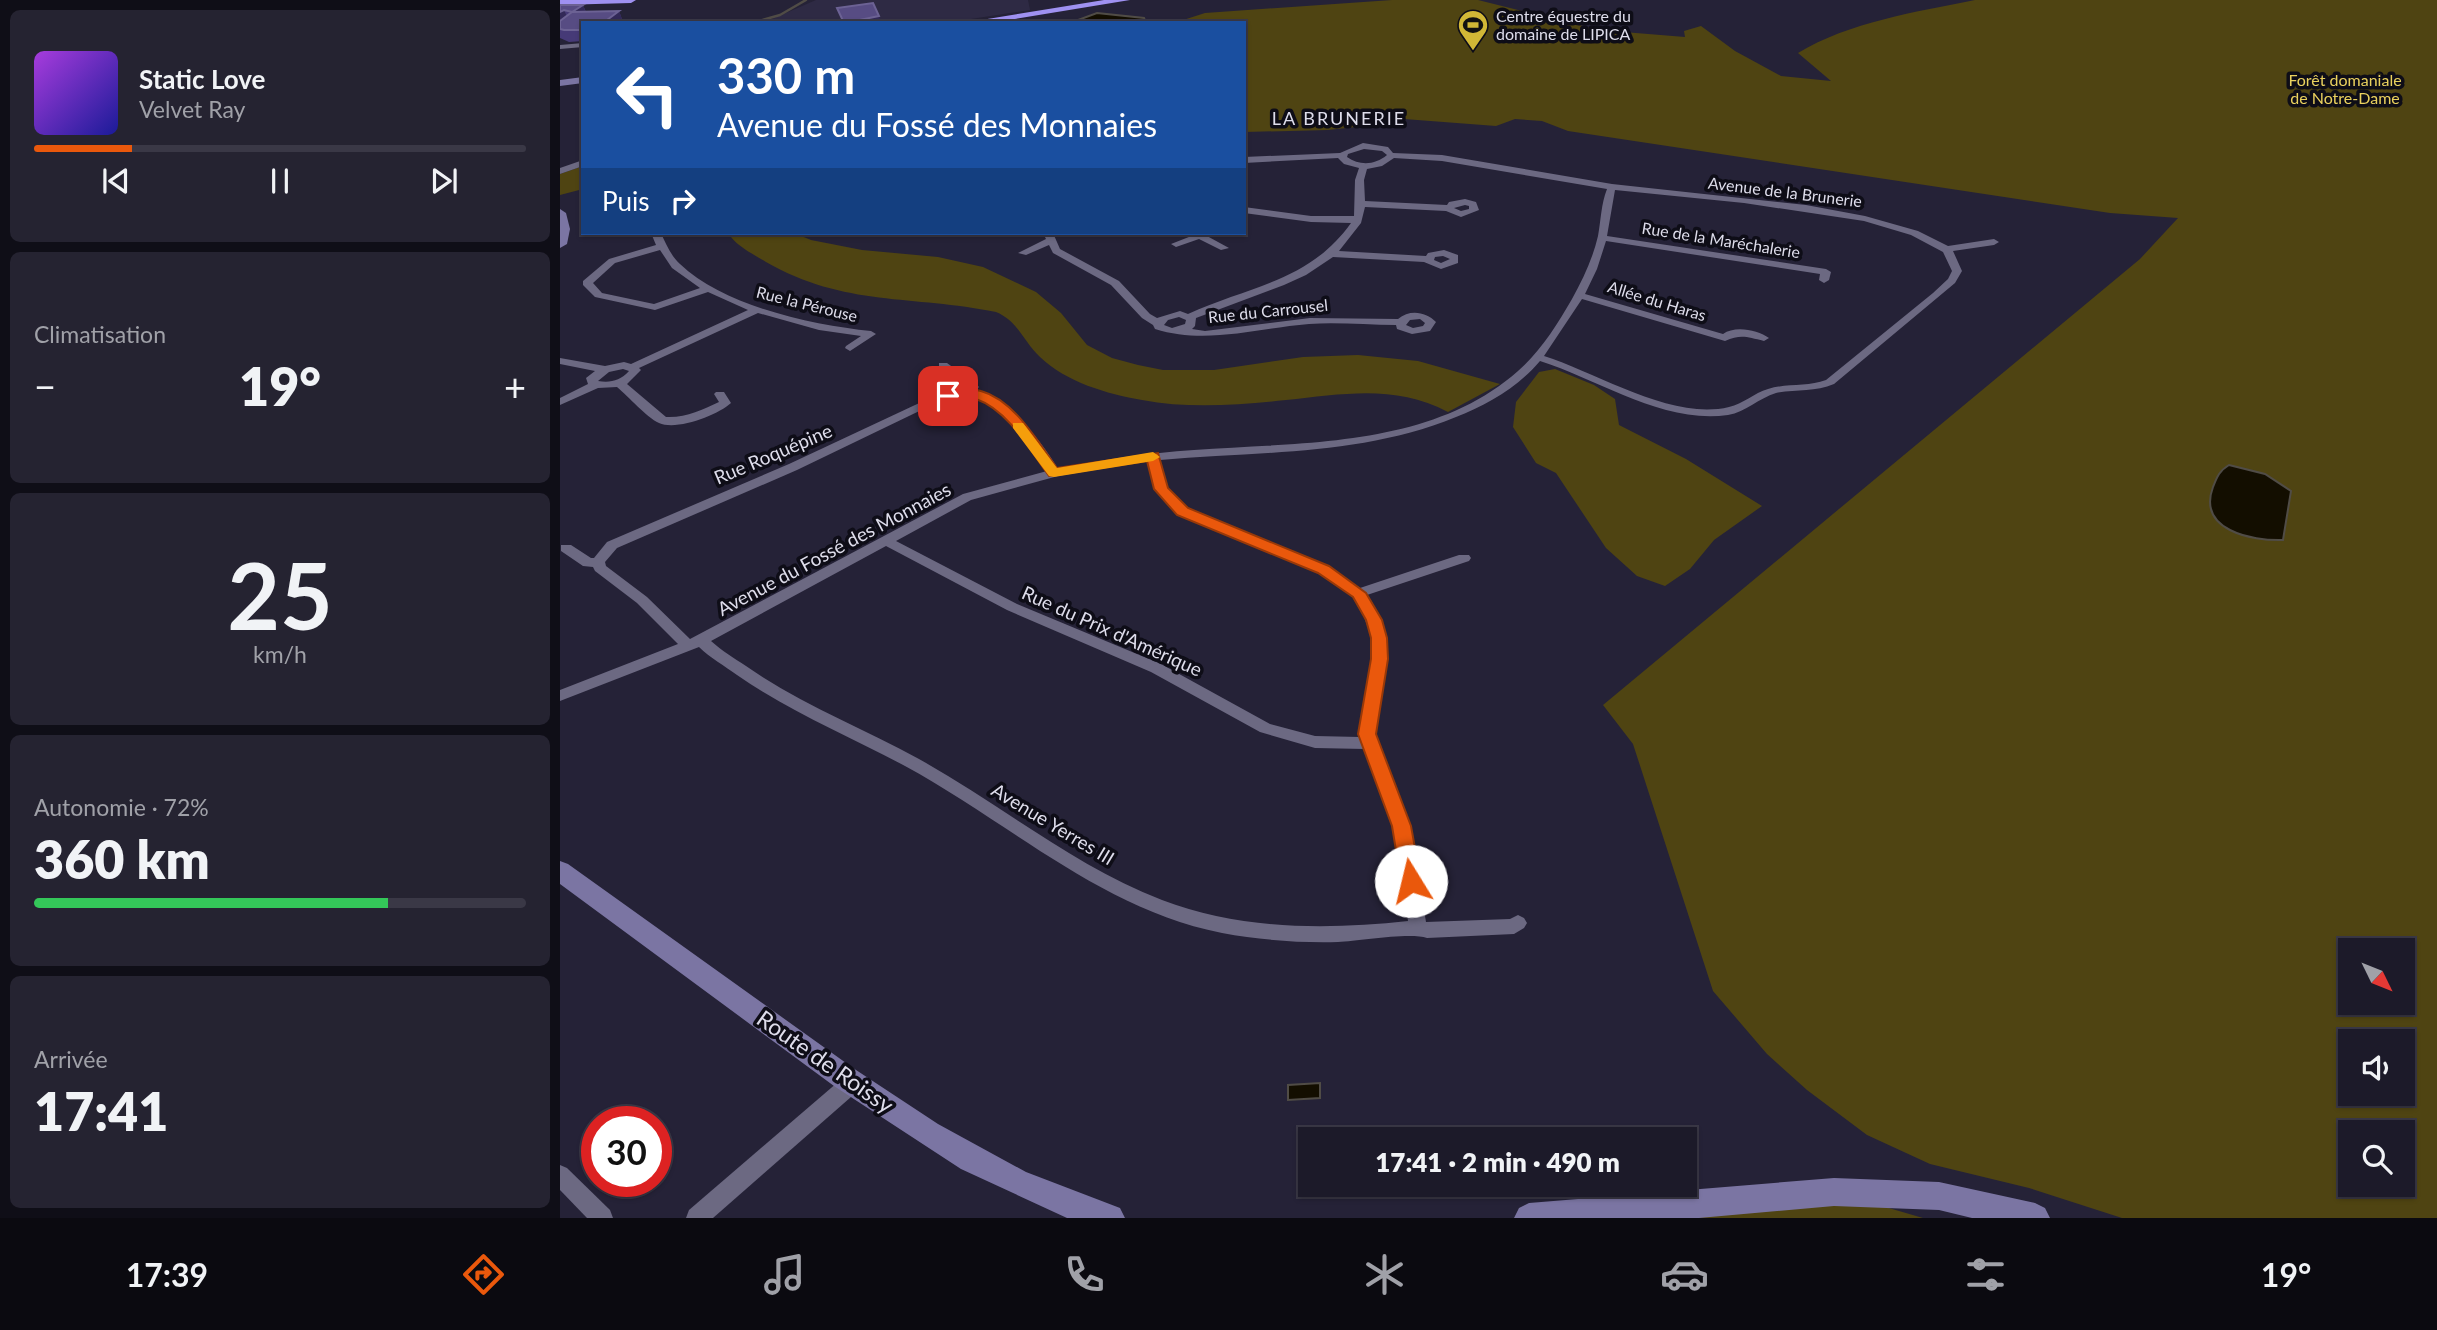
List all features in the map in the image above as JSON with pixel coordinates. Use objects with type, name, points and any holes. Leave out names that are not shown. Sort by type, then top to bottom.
[{"type":"highway","points":[[560,2],[631,0]]},
{"type":"highway","points":[[981,21],[1125,0]]},
{"type":"main road","points":[[560,83],[581,80]]},
{"type":"main road","points":[[560,213],[564,229],[560,244]]},
{"type":"main road","name":"Route de Roissy","points":[[560,871],[852,1083],[971,1160],[1042,1195],[1110,1218]]},
{"type":"main road","points":[[1529,1218],[1834,1192],[1939,1196],[2035,1218]]},
{"type":"street","points":[[560,47],[581,45]]},
{"type":"street","points":[[1246,160],[1342,155],[1350,149],[1370,146],[1385,149],[1391,155],[1454,160],[1612,187]]},
{"type":"street","points":[[1342,155],[1349,164],[1364,166],[1381,164],[1391,155]]},
{"type":"street","points":[[560,171],[581,164]]},
{"type":"street","points":[[1024,253],[1049,237],[1056,251],[1115,283],[1146,316],[1158,323],[1174,314],[1189,317],[1206,308],[1274,286],[1334,254],[1357,220],[1362,204],[1360,172],[1364,166]]},
{"type":"street","name":"Avenue du Fossé des Monnaies","points":[[560,696],[695,643],[967,497],[1054,473],[1153,456],[1315,449],[1396,434],[1444,419],[1489,398],[1517,378],[1537,357],[1579,295],[1602,238],[1608,195],[1612,187]]},
{"type":"street","name":"Avenue de la Brunerie","points":[[1612,187],[1868,218],[1914,230],[1948,249]]},
{"type":"street","points":[[1362,204],[1448,208]]},
{"type":"street","points":[[1246,209],[1311,219],[1357,220]]},
{"type":"street","name":"Rue la Pérouse","points":[[657,235],[661,247],[678,266],[710,288],[756,310],[826,328],[871,334],[850,348]]},
{"type":"street","points":[[1176,244],[1204,235],[1224,248]]},
{"type":"street","name":"Rue de la Maréchalerie","points":[[1602,238],[1826,272],[1824,280]]},
{"type":"street","points":[[1537,357],[1656,401],[1702,412],[1730,411],[1771,391],[1815,388],[1830,382],[1951,282],[1958,268],[1948,249],[1994,242]]},
{"type":"street","points":[[661,247],[612,261],[587,284],[599,295],[655,307],[710,288]]},
{"type":"street","points":[[1334,254],[1427,259]]},
{"type":"street","name":"Allée du Haras","points":[[1579,295],[1725,338],[1730,333],[1748,333],[1764,338]]},
{"type":"street","points":[[560,402],[598,376],[624,365],[633,367],[756,310]]},
{"type":"street","points":[[1181,330],[1192,324],[1189,317]]},
{"type":"street","name":"Rue du Carrousel","points":[[1158,323],[1164,330],[1205,334],[1310,320],[1401,322]]},
{"type":"street","points":[[560,361],[619,383],[663,420],[686,420],[725,402],[720,394]]},
{"type":"street","points":[[943,365],[973,387],[969,393],[986,398],[1013,421],[1054,473]]},
{"type":"street","points":[[619,383],[635,373],[633,367]]},
{"type":"street","points":[[560,368],[598,376]]},
{"type":"street","name":"Rue Roquépine","points":[[598,562],[622,538],[793,467],[934,400],[969,393]]},
{"type":"street","points":[[1153,456],[1161,489],[1182,512],[1324,569],[1359,593],[1374,620],[1379,638],[1379,659],[1367,734],[1402,826],[1418,927]]},
{"type":"street","name":"Rue du Prix d'Amérique","points":[[886,541],[1012,607],[1156,668],[1265,729],[1315,742],[1369,743]]},
{"type":"street","points":[[566,548],[588,564],[598,562],[600,568],[695,643]]},
{"type":"street","points":[[1359,593],[1464,558]]},
{"type":"street","name":"Avenue Yerres III","points":[[695,643],[793,704],[912,763],[1117,887],[1167,910],[1266,933],[1332,933],[1418,927],[1427,930],[1514,926],[1518,923]]},
{"type":"street","points":[[697,1218],[852,1083]]},
{"type":"street","points":[[560,1175],[602,1218]]},
{"type":"shaded area","points":[[816,0],[1028,0],[1030,10],[958,21],[768,21]]},
{"type":"shaded area","points":[[1097,13],[1144,18],[1145,21],[1075,21]]},
{"type":"shaded area","points":[[2229,465],[2265,474],[2291,491],[2283,540],[2243,535],[2220,523],[2213,514],[2210,502],[2213,487],[2219,475]]},
{"type":"shaded area","points":[[1320,1083],[1320,1098],[1288,1100],[1288,1085]]},
{"type":"green space","name":"Forêt domaniale de Notre-Dame","points":[[1392,0],[1478,0],[1599,30],[1685,37],[1684,31],[1701,26],[1735,51],[1781,76],[1831,81],[1798,53],[1839,33],[1861,26],[1975,0],[2437,0],[2437,1218],[2122,1218],[2029,1188],[1930,1164],[1867,1135],[1807,1090],[1767,1054],[1713,991],[1633,744],[1603,705],[2140,259],[2178,218],[2110,213],[1568,131],[1542,121],[1515,119],[1496,126],[1391,118],[1365,126],[1328,130],[1246,132],[1246,21],[1180,21],[1205,13]]},
{"type":"green space","points":[[581,167],[581,190],[560,195],[560,174]]},
{"type":"green space","points":[[729,235],[799,235],[862,250],[938,257],[983,267],[1036,292],[1061,313],[1087,345],[1112,358],[1163,370],[1214,370],[1303,357],[1358,355],[1418,361],[1500,384],[1448,412],[1408,397],[1369,393],[1214,405],[1160,403],[1101,390],[1074,380],[1050,366],[1010,321],[996,312],[879,298],[823,286],[766,262]]},
{"type":"green space","points":[[1555,369],[1594,385],[1615,399],[1619,425],[1686,459],[1762,506],[1714,540],[1690,569],[1665,586],[1637,576],[1606,548],[1556,473],[1536,463],[1513,427],[1516,402],[1539,372]]},
{"type":"green space","points":[[1834,1192],[1923,1218],[1529,1218]]},
{"type":"building","points":[[873,3],[879,16],[843,21],[837,8]]},
{"type":"building","points":[[560,5],[583,5],[572,12],[560,12]]},
{"type":"building","points":[[619,11],[606,21],[581,21],[581,30],[560,29],[560,21],[572,12]]},
{"type":"waterway","points":[[759,21],[780,15],[806,0]]},
{"type":"slow traffic","points":[[1018,425],[1054,473],[1153,457]]},
{"type":"place","name":"Centre équestre du domaine de LIPICA","points":[[1473,52]]},
{"type":"district","name":"LA BRUNERIE","points":[[1339,119]]},
{"type":"route","points":[[948,396],[969,393],[986,398],[1022,430],[1054,473],[1153,456],[1161,489],[1182,512],[1324,569],[1359,593],[1374,620],[1379,638],[1379,659],[1367,734],[1402,826],[1411,881]]}]
